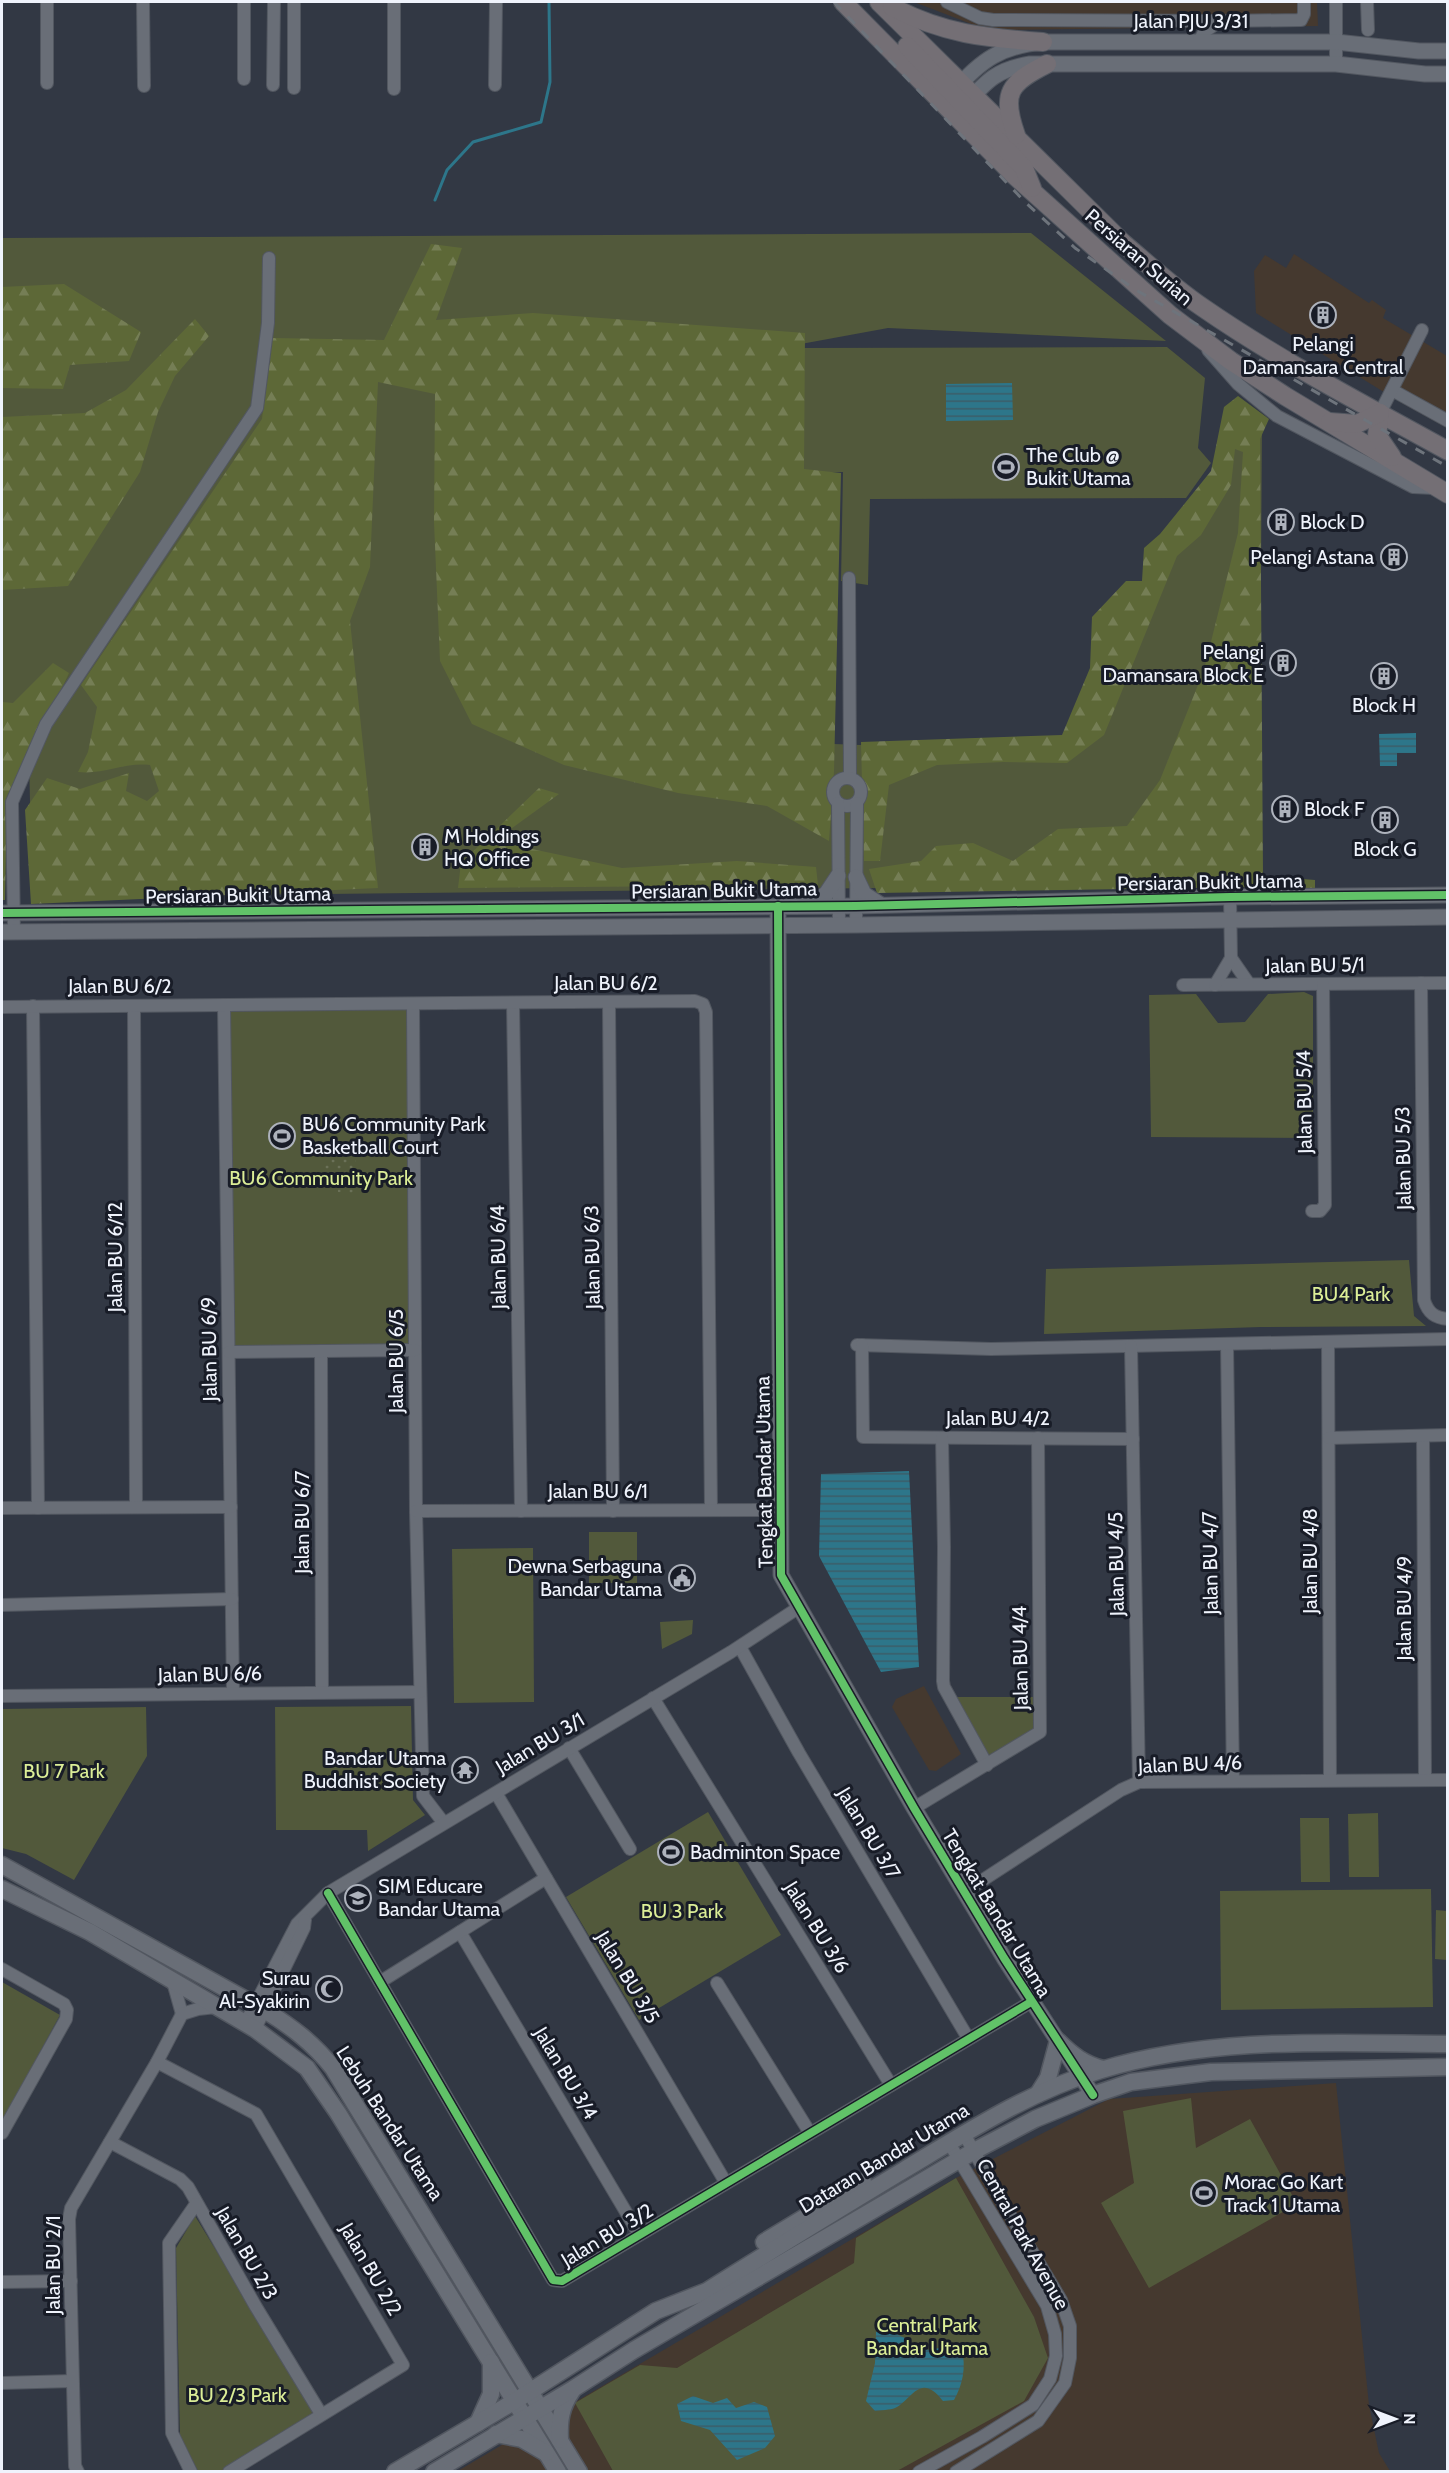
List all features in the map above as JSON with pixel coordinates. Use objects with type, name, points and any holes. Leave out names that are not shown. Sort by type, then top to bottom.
[{"type":"main road","name":"Persiaran Surian","points":[[843,2],[1014,175],[1120,272],[1205,342],[1328,422],[1441,491]]},
{"type":"main road","points":[[864,2],[963,94],[1024,168],[1034,193]]},
{"type":"main road","name":"Persiaran Surian","points":[[881,2],[963,94],[1018,139],[1123,243],[1200,306],[1335,389],[1448,451]]},
{"type":"main road","points":[[881,2],[916,19],[955,31],[984,38],[1043,42]]},
{"type":"main road","points":[[1018,139],[1008,113],[1009,97],[1024,76],[1047,64]]},
{"type":"main road","points":[[1328,422],[1357,424],[1380,413]]},
{"type":"main road","points":[[1380,413],[1377,435],[1384,448],[1401,467]]},
{"type":"main road","name":"Lebuh Bandar Utama","points":[[2,1865],[260,2008],[310,2042],[333,2068],[579,2472]]},
{"type":"main road","name":"Lebuh Bandar Utama","points":[[2,1889],[90,1932],[250,2026],[282,2048],[313,2075],[549,2456]]},
{"type":"main road","name":"Dataran Bandar Utama","points":[[395,2472],[515,2401],[656,2311],[706,2291],[964,2134],[1038,2094],[1080,2077],[1150,2057],[1222,2048],[1326,2041],[1448,2044]]},
{"type":"main road","points":[[1038,2094],[1048,2078],[1058,2042],[1087,2065],[1102,2070]]},
{"type":"main road","name":"Dataran Bandar Utama","points":[[434,2472],[650,2341],[974,2151],[1035,2119],[1087,2097],[1131,2082],[1211,2072],[1448,2067]]},
{"type":"main road","points":[[656,2311],[808,2214],[955,2128],[995,2106],[1017,2104]]},
{"type":"main road","points":[[478,2423],[491,2394],[491,2361]]},
{"type":"main road","points":[[513,2363],[536,2372],[559,2372]]},
{"type":"main road","points":[[560,2441],[562,2406],[573,2389]]},
{"type":"main road","points":[[496,2434],[522,2439],[549,2456],[558,2472]]},
{"type":"street","points":[[47,2],[47,83]]},
{"type":"street","points":[[143,2],[144,86]]},
{"type":"street","points":[[244,2],[244,79]]},
{"type":"street","points":[[394,2],[394,89]]},
{"type":"street","points":[[495,85],[496,2]]},
{"type":"street","points":[[948,2],[980,18],[993,20],[1220,21],[1301,20],[1304,14],[1304,2]]},
{"type":"street","points":[[1336,2],[1336,64]]},
{"type":"street","points":[[1367,2],[1368,30]]},
{"type":"street","points":[[273,85],[274,7],[294,6],[294,88]]},
{"type":"street","points":[[1199,42],[1204,32],[1220,21]]},
{"type":"street","name":"Jalan PJU 3/31","points":[[963,94],[977,66],[994,54],[1011,47],[1043,42],[1336,42],[1419,51],[1448,51]]},
{"type":"street","points":[[963,94],[1002,71],[1016,66],[1047,64],[1336,64],[1425,74],[1448,74]]},
{"type":"street","points":[[8,932],[12,802],[46,724],[257,408],[268,323],[269,258]]},
{"type":"street","points":[[1380,413],[1422,330]]},
{"type":"street","points":[[1205,342],[1209,354],[1238,384],[1277,416],[1413,487],[1441,491]]},
{"type":"street","points":[[1392,390],[1448,421]]},
{"type":"street","points":[[849,578],[850,778]]},
{"type":"street","points":[[856,925],[857,803],[861,790],[857,782],[850,778],[841,780],[834,786],[833,795],[838,803],[845,807],[857,803]]},
{"type":"street","points":[[838,803],[839,925]]},
{"type":"street","points":[[802,906],[826,894],[838,876]]},
{"type":"street","points":[[856,877],[864,894],[881,905]]},
{"type":"street","name":"Persiaran Bukit Utama","points":[[8,913],[856,906],[1230,897],[1448,895]]},
{"type":"street","points":[[1215,985],[1231,958],[1230,897]]},
{"type":"street","name":"Tengkat Bandar Utama","points":[[778,906],[781,1575],[914,1808],[1080,2077],[1087,2097]]},
{"type":"street","name":"Persiaran Bukit Utama","points":[[8,932],[856,925],[1448,917]]},
{"type":"street","points":[[1231,958],[1249,984]]},
{"type":"street","name":"Jalan BU 5/3","points":[[1421,983],[1424,1300],[1430,1312],[1440,1318],[1448,1319]]},
{"type":"street","name":"Jalan BU 5/1","points":[[1183,985],[1448,983]]},
{"type":"street","name":"Jalan BU 5/4","points":[[1312,1211],[1320,1211],[1325,1205],[1323,984]]},
{"type":"street","name":"Jalan BU 6/2","points":[[2,1007],[695,1001],[703,1004],[706,1012],[711,1510]]},
{"type":"street","name":"Jalan BU 6/4","points":[[513,1003],[521,1511]]},
{"type":"street","name":"Jalan BU 6/3","points":[[609,1003],[614,1511]]},
{"type":"street","name":"Jalan BU 6/5","points":[[413,1004],[416,1511],[420,1717],[423,1796],[443,1822]]},
{"type":"street","name":"Jalan BU 6/9","points":[[224,1005],[233,1693]]},
{"type":"street","points":[[33,1006],[38,1508]]},
{"type":"street","name":"Jalan BU 6/12","points":[[134,1006],[135,1507]]},
{"type":"street","points":[[1131,1346],[1448,1339]]},
{"type":"street","name":"Jalan BU 4/8","points":[[1328,1342],[1330,1780]]},
{"type":"street","name":"Jalan BU 4/7","points":[[1227,1344],[1233,1781]]},
{"type":"street","name":"Jalan BU 4/2","points":[[1131,1346],[991,1349],[860,1345],[863,1437],[1133,1439]]},
{"type":"street","name":"Jalan BU 4/5","points":[[1131,1346],[1139,1782]]},
{"type":"street","points":[[229,1352],[415,1350]]},
{"type":"street","name":"Jalan BU 6/7","points":[[321,1351],[322,1692]]},
{"type":"street","points":[[1329,1438],[1448,1435]]},
{"type":"street","name":"Jalan BU 4/9","points":[[1422,1436],[1425,1780]]},
{"type":"street","points":[[942,1438],[943,1681],[944,1687],[987,1765]]},
{"type":"street","name":"Jalan BU 4/4","points":[[914,1808],[1040,1732],[1038,1438]]},
{"type":"street","points":[[2,1508],[231,1507]]},
{"type":"street","name":"Jalan BU 6/1","points":[[416,1511],[780,1510]]},
{"type":"street","points":[[2,1605],[232,1599]]},
{"type":"street","name":"Jalan BU 3/1","points":[[250,2026],[304,1928],[305,1916],[328,1893],[443,1822],[496,1793],[740,1647],[798,1608]]},
{"type":"street","name":"Jalan BU 3/7","points":[[740,1647],[799,1753],[968,2038]]},
{"type":"street","name":"Jalan BU 6/6","points":[[2,1696],[420,1692]]},
{"type":"street","name":"Jalan BU 3/6","points":[[653,1698],[891,2085]]},
{"type":"street","points":[[569,1748],[630,1849]]},
{"type":"street","name":"Jalan BU 4/6","points":[[966,1892],[1121,1790],[1139,1782],[1448,1779]]},
{"type":"street","name":"Jalan BU 3/5","points":[[496,1793],[726,2183]]},
{"type":"street","points":[[380,1982],[546,1878]]},
{"type":"street","name":"Jalan BU 3/2","points":[[328,1893],[553,2280],[562,2281],[1031,2001]]},
{"type":"street","name":"Jalan BU 3/4","points":[[460,1932],[639,2234]]},
{"type":"street","points":[[2,1969],[64,2004],[67,2010],[66,2019],[2,2133]]},
{"type":"street","points":[[173,1982],[182,2014],[216,2007]]},
{"type":"street","points":[[717,1983],[810,2133]]},
{"type":"street","name":"Jalan BU 2/1","points":[[78,2472],[75,2466],[72,2381],[69,2219],[71,2208],[158,2062],[182,2014]]},
{"type":"street","name":"Jalan BU 2/2","points":[[158,2062],[256,2114],[403,2365],[229,2472]]},
{"type":"street","name":"Central Park Avenue","points":[[956,2472],[1038,2421],[1065,2383],[1070,2358],[1070,2326],[1061,2300],[964,2134]]},
{"type":"street","name":"Jalan BU 2/3","points":[[110,2142],[180,2179],[188,2187],[321,2414]]},
{"type":"street","name":"Central Park Avenue","points":[[918,2472],[982,2437],[1033,2405],[1050,2379],[1056,2356],[1055,2334],[1047,2306],[949,2143]]},
{"type":"street","points":[[190,2472],[172,2433],[169,2243],[196,2204]]},
{"type":"street","points":[[2,2282],[71,2281]]},
{"type":"street","points":[[2,2383],[72,2381]]},
{"type":"shaded area","points":[[914,2],[1317,2],[1318,26],[987,30]]},
{"type":"shaded area","name":"Pelangi Damansara Central","points":[[1294,254],[1369,303],[1372,300],[1386,310],[1383,318],[1447,356],[1447,428],[1400,402],[1256,313],[1254,271],[1265,255],[1286,268]]},
{"type":"shaded area","points":[[924,1686],[961,1754],[936,1771],[929,1770],[892,1707],[896,1699]]},
{"type":"shaded area","points":[[1336,2083],[1369,2405],[1379,2453],[1390,2471],[456,2472],[956,2178],[1109,2099]]},
{"type":"green space","points":[[1031,233],[1166,341],[888,328],[790,346],[834,744],[1072,753],[1222,468],[1227,405],[1262,421],[1259,884],[32,897],[28,707],[2,709],[2,238]]},
{"type":"green space","points":[[431,244],[462,248],[436,320],[533,313],[805,333],[804,469],[841,473],[834,771],[829,841],[767,806],[678,793],[564,765],[472,724],[440,661],[434,522],[435,394],[378,382],[370,567],[350,621],[378,888],[31,904],[25,810],[47,778],[80,789],[129,773],[126,791],[147,801],[159,791],[150,765],[131,765],[96,772],[78,772],[88,752],[97,707],[81,685],[262,419],[272,338],[384,340]]},
{"type":"green space","points":[[64,284],[141,332],[129,361],[70,365],[63,389],[2,388],[2,287]]},
{"type":"green space","points":[[195,319],[209,336],[175,376],[158,412],[140,472],[68,586],[2,590],[2,417],[85,413],[126,390]]},
{"type":"green space","name":"The Club @ Bukit Utama","points":[[1167,347],[1205,378],[1198,448],[1211,463],[1186,498],[870,499],[868,585],[841,581],[843,472],[804,472],[803,348]]},
{"type":"green space","points":[[1238,396],[1269,419],[1260,439],[1263,876],[1315,880],[1315,891],[1254,887],[877,893],[869,869],[921,861],[936,846],[973,843],[1013,861],[1058,829],[1127,826],[1160,780],[1204,670],[1238,533],[1243,452],[1235,449],[1231,485],[1201,535],[1177,556],[1104,735],[1067,763],[1003,762],[937,765],[889,785],[880,861],[864,861],[861,742],[1062,735],[1090,668],[1092,617],[1126,581],[1142,581],[1144,548],[1160,534],[1211,471],[1224,407]]},
{"type":"green space","points":[[53,663],[69,673],[7,803],[5,900],[2,900],[2,702],[13,703]]},
{"type":"green space","points":[[539,788],[559,794],[494,841],[622,868],[737,861],[816,867],[818,885],[458,888],[461,863]]},
{"type":"green space","points":[[1304,992],[1313,996],[1313,1138],[1151,1137],[1149,995],[1196,994],[1218,1023],[1245,1022],[1268,994]]},
{"type":"green space","name":"BU6 Community Park","points":[[412,1006],[414,1348],[231,1351],[227,1007]]},
{"type":"green space","points":[[338,1151],[351,1154],[356,1159],[355,1170],[361,1170],[361,1186],[354,1195],[338,1192],[338,1188],[333,1186],[333,1177],[327,1178],[327,1172],[324,1170],[323,1159],[328,1154]]},
{"type":"green space","name":"BU4 Park","points":[[1409,1260],[1414,1316],[1426,1326],[1261,1327],[1044,1334],[1046,1269]]},
{"type":"green space","points":[[589,1532],[637,1532],[637,1583],[589,1583]]},
{"type":"green space","points":[[533,1548],[534,1702],[454,1703],[452,1549]]},
{"type":"green space","points":[[693,1620],[692,1634],[662,1649],[660,1622]]},
{"type":"green space","points":[[956,1697],[1036,1697],[1037,1728],[987,1756]]},
{"type":"green space","points":[[411,1706],[413,1800],[425,1815],[368,1851],[367,1830],[276,1830],[275,1707]]},
{"type":"green space","name":"BU 7 Park","points":[[146,1707],[147,1756],[74,1880],[26,1854],[2,1848],[2,1709]]},
{"type":"green space","name":"BU 3 Park","points":[[708,1812],[781,1935],[639,2020],[566,1897]]},
{"type":"green space","points":[[1378,1813],[1379,1877],[1349,1877],[1348,1814]]},
{"type":"green space","points":[[1300,1818],[1329,1818],[1330,1882],[1301,1882]]},
{"type":"green space","points":[[1431,1889],[1433,2007],[1221,2010],[1220,1891]]},
{"type":"green space","points":[[1436,1910],[1447,1911],[1447,1960],[1435,1959]]},
{"type":"green space","points":[[2,1982],[60,2015],[2,2122]]},
{"type":"green space","name":"Morac Go Kart Track 1 Utama","points":[[1191,2098],[1196,2148],[1250,2119],[1297,2204],[1149,2288],[1101,2203],[1134,2183],[1123,2111]]},
{"type":"green space","name":"Central Park Bandar Utama","points":[[956,2178],[1034,2317],[1048,2358],[1024,2401],[897,2471],[613,2471],[575,2403],[640,2365],[677,2368],[854,2263],[856,2238]]},
{"type":"green space","name":"BU 2/3 Park","points":[[195,2216],[316,2413],[221,2471],[198,2471],[180,2436],[176,2248]]},
{"type":"water","points":[[1012,383],[1013,420],[946,421],[946,384]]},
{"type":"water","points":[[1416,733],[1416,753],[1397,753],[1397,766],[1380,766],[1379,734]]},
{"type":"water","points":[[909,1471],[919,1667],[881,1672],[819,1556],[821,1474]]},
{"type":"water","points":[[888,2330],[907,2339],[915,2348],[930,2350],[953,2345],[962,2349],[963,2376],[954,2400],[943,2401],[935,2392],[922,2388],[895,2408],[875,2411],[866,2401],[875,2363],[876,2332]]},
{"type":"water","points":[[693,2396],[713,2403],[727,2398],[736,2408],[754,2402],[767,2407],[775,2436],[765,2448],[737,2460],[710,2430],[681,2421],[677,2404]]},
{"type":"waterway","points":[[435,200],[447,170],[473,142],[541,122],[550,82],[549,2]]},
{"type":"railway","points":[[834,2],[1025,202],[1075,248],[1136,290],[1448,467]]},
{"type":"cycle path","points":[[2,913],[856,906],[1230,897],[1448,895]]},
{"type":"cycle path","points":[[778,906],[781,1575],[914,1808],[1004,1958],[1093,2095]]},
{"type":"cycle path","points":[[328,1893],[553,2280],[562,2281],[1031,2002]]},
{"type":"place","name":"Pelangi Damansara Central","points":[[1323,315]]},
{"type":"place","name":"The Club @ Bukit Utama","points":[[1006,467]]},
{"type":"place","name":"Block D","points":[[1281,522]]},
{"type":"place","name":"Pelangi Astana","points":[[1394,557]]},
{"type":"place","name":"Pelangi Damansara Block E","points":[[1283,663]]},
{"type":"place","name":"Block H","points":[[1384,676]]},
{"type":"place","name":"Block F","points":[[1285,809]]},
{"type":"place","name":"Block G","points":[[1385,820]]},
{"type":"place","name":"M Holdings HQ Office","points":[[425,847]]},
{"type":"place","name":"BU6 Community Park Basketball Court","points":[[282,1136]]},
{"type":"place","name":"Dewna Serbaguna Bandar Utama","points":[[682,1578]]},
{"type":"place","name":"Bandar Utama Buddhist Society","points":[[465,1770]]},
{"type":"place","name":"Badminton Space","points":[[671,1852]]},
{"type":"place","name":"SIM Educare Bandar Utama","points":[[358,1898]]},
{"type":"place","name":"Surau Al-Syakirin","points":[[329,1989]]},
{"type":"place","name":"Morac Go Kart Track 1 Utama","points":[[1204,2193]]}]
